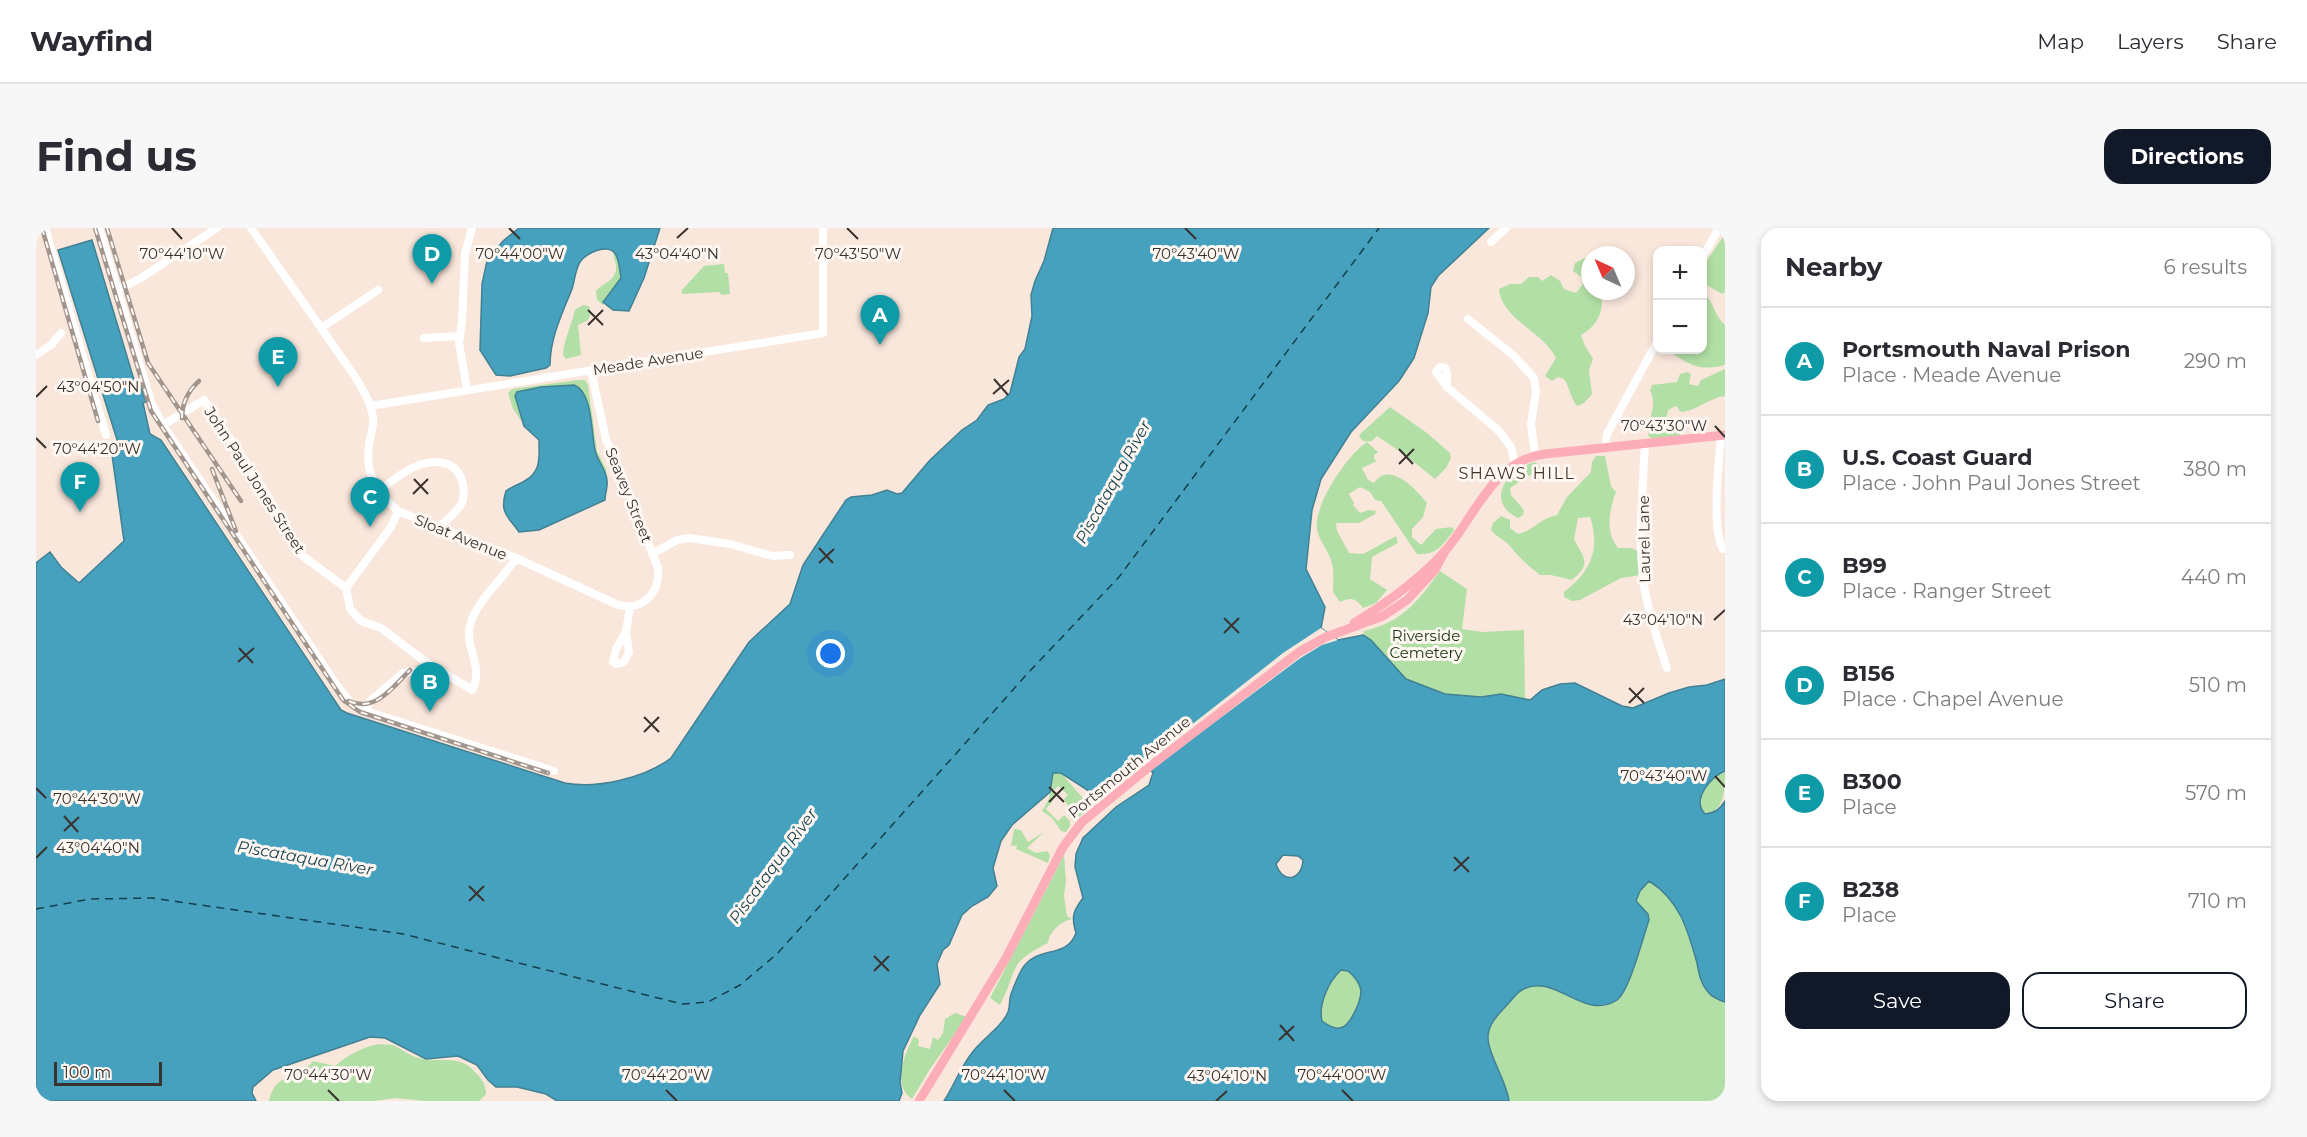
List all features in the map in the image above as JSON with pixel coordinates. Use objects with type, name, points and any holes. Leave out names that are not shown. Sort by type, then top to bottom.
[{"type":"main road","name":"Portsmouth Avenue","points":[[919,1101],[983,999],[1056,859],[1077,827],[1113,796],[1278,667],[1310,645],[1341,631],[1390,600],[1422,574],[1445,551],[1492,486],[1515,464],[1535,455],[1723,435]]},
{"type":"street","points":[[45,228],[106,435]]},
{"type":"street","points":[[99,228],[151,402],[163,425],[338,687],[351,703],[366,711],[554,771]]},
{"type":"street","points":[[118,290],[141,278],[217,228]]},
{"type":"street","name":"Sloat Avenue","points":[[251,228],[354,375],[370,406],[373,424],[368,461],[372,481],[378,492],[398,512],[516,558],[616,604],[630,607]]},
{"type":"street","points":[[466,389],[459,352],[459,336],[462,321],[465,254],[472,228]]},
{"type":"street","name":"Meade Avenue","points":[[370,406],[823,333],[823,228]]},
{"type":"street","points":[[1491,242],[1506,228]]},
{"type":"street","points":[[1707,249],[1719,228]]},
{"type":"street","points":[[321,328],[378,290]]},
{"type":"street","points":[[1468,319],[1513,355],[1534,378],[1536,392],[1531,424],[1535,455]]},
{"type":"street","points":[[36,355],[51,345],[61,333]]},
{"type":"street","points":[[424,338],[459,336]]},
{"type":"street","points":[[1605,448],[1607,434],[1653,349]]},
{"type":"street","name":"Seavey Street","points":[[591,370],[606,440],[628,490],[658,574],[656,586],[646,600],[630,607]]},
{"type":"street","points":[[1447,387],[1498,430],[1511,447],[1515,464]]},
{"type":"street","name":"John Paul Jones Street","points":[[163,425],[204,400],[258,480],[285,526],[296,551],[346,588]]},
{"type":"street","points":[[1723,435],[1718,489],[1719,533],[1723,549]]},
{"type":"street","name":"Laurel Lane","points":[[1645,443],[1641,531],[1643,577],[1648,607],[1666,668]]},
{"type":"street","points":[[378,492],[405,472],[421,465],[442,462],[452,466],[462,481],[463,499],[458,508],[439,527]]},
{"type":"street","points":[[398,512],[391,527],[346,588],[350,609],[362,621],[381,628],[437,669],[472,690],[477,676],[469,636],[470,628],[483,602],[516,558]]},
{"type":"street","points":[[652,554],[677,540],[690,538],[730,544],[772,556],[790,555]]},
{"type":"street","points":[[626,632],[630,607]]},
{"type":"street","points":[[366,711],[370,701],[403,673],[437,669]]},
{"type":"green space","points":[[1725,234],[1725,292],[1722,294],[1707,285],[1707,260]]},
{"type":"green space","points":[[614,251],[621,278],[603,305],[597,300],[596,291],[609,281],[616,271]]},
{"type":"green space","points":[[1581,260],[1581,277],[1573,271],[1575,263]]},
{"type":"green space","points":[[724,264],[725,273],[728,273],[730,294],[721,295],[720,292],[682,294],[682,290],[704,266]]},
{"type":"green space","points":[[1551,275],[1560,281],[1564,289],[1576,293],[1581,287],[1581,300],[1602,301],[1602,307],[1595,323],[1581,335],[1593,359],[1589,370],[1592,394],[1584,403],[1577,406],[1564,379],[1558,377],[1552,381],[1545,376],[1556,358],[1542,340],[1507,309],[1499,289],[1510,284],[1521,284],[1529,277],[1538,277],[1542,281]]},
{"type":"green space","points":[[1707,297],[1725,325],[1725,365],[1707,368],[1688,363],[1673,354],[1707,354]]},
{"type":"green space","points":[[583,305],[589,306],[591,313],[588,320],[578,325],[581,355],[566,359],[563,350],[575,310]]},
{"type":"green space","points":[[1725,369],[1725,396],[1687,411],[1681,412],[1676,406],[1668,410],[1666,421],[1668,428],[1677,428],[1680,435],[1665,439],[1649,437],[1648,431],[1653,408],[1650,391],[1652,385],[1677,382],[1680,374],[1687,372],[1691,374],[1689,384],[1698,386],[1701,380]]},
{"type":"green space","points":[[585,380],[588,385],[597,451],[606,469],[607,481],[595,451],[591,423],[550,387],[541,387],[517,405],[522,422],[513,409],[508,393],[512,389]]},
{"type":"green space","points":[[1390,407],[1427,433],[1450,453],[1451,458],[1446,468],[1435,479],[1377,436],[1372,441],[1364,441],[1360,437],[1359,435]]},
{"type":"green space","points":[[1367,442],[1378,452],[1374,455],[1377,461],[1362,468],[1368,480],[1374,483],[1387,474],[1402,479],[1427,503],[1423,517],[1412,529],[1412,537],[1421,545],[1436,529],[1452,527],[1454,530],[1434,551],[1417,554],[1381,501],[1375,500],[1370,492],[1360,487],[1349,494],[1353,505],[1360,513],[1369,510],[1376,511],[1375,514],[1359,523],[1336,523],[1337,531],[1349,553],[1363,554],[1396,536],[1398,543],[1372,557],[1370,579],[1387,590],[1376,603],[1363,608],[1353,599],[1340,602],[1333,592],[1332,564],[1320,539],[1317,519],[1326,495],[1341,469]]},
{"type":"green space","points":[[1596,456],[1605,456],[1611,486],[1616,492],[1610,514],[1611,535],[1618,548],[1631,548],[1640,552],[1640,575],[1621,578],[1580,600],[1572,601],[1564,597],[1564,592],[1587,568],[1593,550],[1593,529],[1590,517],[1578,518],[1574,539],[1583,556],[1584,565],[1572,580],[1540,575],[1491,530],[1493,523],[1501,516],[1510,520],[1510,528],[1518,534],[1557,515],[1567,497],[1591,472],[1592,462]]},
{"type":"green space","points":[[1535,462],[1541,467],[1538,474],[1528,476],[1510,488],[1511,495],[1524,510],[1523,515],[1518,518],[1502,503],[1503,486],[1516,471]]},
{"type":"green space","name":"Riverside Cemetery","points":[[1440,571],[1467,589],[1462,629],[1482,632],[1524,630],[1525,701],[1501,694],[1481,697],[1445,694],[1406,680],[1371,640],[1363,635],[1364,631],[1389,622],[1408,609]]},
{"type":"green space","points":[[1725,771],[1724,792],[1720,804],[1717,809],[1705,814],[1701,808],[1701,796],[1709,783]]},
{"type":"green space","points":[[1053,773],[1061,773],[1090,806],[1076,820],[1064,799],[1068,795],[1058,786],[1053,791],[1058,796],[1051,798],[1053,801],[1046,809],[1058,821],[1064,815],[1070,821],[1066,832],[1061,831],[1052,818],[1042,811],[1049,799]]},
{"type":"green space","points":[[1014,829],[1021,830],[1028,842],[1044,832],[1027,848],[1036,853],[1047,851],[1050,855],[1048,863],[1016,849],[1017,845],[1011,846]]},
{"type":"green space","points":[[1064,855],[1066,881],[1064,896],[1067,916],[1072,919],[1053,931],[1048,943],[1019,962],[1000,1005],[990,998]]},
{"type":"green space","points":[[1649,881],[1668,897],[1681,917],[1706,990],[1718,1000],[1725,1002],[1725,1101],[1509,1101],[1489,1043],[1488,1036],[1492,1023],[1518,992],[1534,985],[1546,986],[1593,1005],[1605,1005],[1617,999],[1623,993],[1633,972],[1648,914],[1636,901],[1640,891]]},
{"type":"green space","points":[[1341,970],[1348,971],[1352,975],[1358,983],[1361,995],[1348,1023],[1338,1028],[1322,1021],[1321,1014],[1326,993],[1332,980]]},
{"type":"green space","points":[[955,1013],[967,1017],[912,1099],[902,1086],[901,1077],[910,1043],[914,1036],[919,1040],[918,1046],[930,1049],[933,1037],[938,1040],[943,1033],[945,1019]]},
{"type":"green space","points":[[379,1044],[393,1045],[412,1056],[427,1060],[449,1060],[463,1063],[480,1078],[486,1094],[479,1101],[425,1101],[396,1098],[374,1101],[269,1101],[276,1085],[301,1071],[313,1061],[335,1066],[356,1052]]},
{"type":"water","points":[[519,228],[660,228],[644,278],[629,311],[613,310],[603,302],[621,278],[616,255],[609,249],[592,252],[580,262],[577,268],[572,289],[554,336],[550,365],[546,368],[510,376],[496,375],[480,350],[482,284],[487,261],[503,241]]},
{"type":"water","name":"Piscataqua River","points":[[1053,228],[1489,228],[1438,276],[1431,287],[1428,313],[1414,358],[1399,381],[1351,432],[1321,479],[1312,510],[1306,569],[1325,607],[1321,628],[1338,640],[1363,635],[1371,640],[1406,679],[1445,694],[1481,697],[1501,694],[1530,700],[1542,690],[1560,684],[1575,683],[1622,706],[1633,708],[1669,693],[1725,679],[1725,771],[1714,778],[1704,789],[1700,802],[1705,814],[1717,810],[1725,801],[1725,1002],[1718,1000],[1706,990],[1681,917],[1668,897],[1649,881],[1640,891],[1636,901],[1648,914],[1649,920],[1627,986],[1617,1000],[1605,1005],[1593,1005],[1546,987],[1534,986],[1518,993],[1492,1023],[1488,1036],[1489,1043],[1509,1101],[944,1101],[973,1051],[995,1030],[1009,1010],[1011,994],[1022,969],[1036,957],[1066,946],[1076,933],[1074,914],[1083,898],[1075,867],[1076,854],[1083,838],[1116,807],[1149,785],[1153,773],[1144,762],[1092,793],[1061,773],[1053,773],[1050,792],[1012,825],[1001,841],[993,868],[997,886],[988,897],[962,915],[949,945],[943,950],[937,964],[940,984],[920,1015],[903,1051],[900,1082],[902,1093],[899,1101],[557,1101],[546,1094],[517,1087],[496,1087],[477,1065],[458,1056],[426,1059],[385,1038],[370,1037],[273,1070],[253,1087],[252,1093],[256,1101],[36,1101],[36,563],[50,552],[61,567],[79,583],[124,541],[112,455],[118,443],[58,250],[92,240],[135,383],[139,382],[146,402],[143,403],[150,434],[161,440],[341,710],[565,783],[578,784],[620,780],[648,771],[671,758],[749,642],[790,604],[803,565],[846,500],[887,490],[897,494],[902,493],[930,460],[962,430],[977,420],[988,405],[1004,399],[1010,393],[1019,357],[1025,349],[1032,316],[1031,295]],"holes":[[[1283,855],[1298,856],[1303,860],[1302,867],[1296,876],[1287,877],[1279,871],[1276,864]],[[1341,970],[1348,971],[1352,975],[1358,983],[1361,995],[1348,1023],[1338,1028],[1322,1021],[1321,1014],[1326,993],[1332,980]]]},
{"type":"water","points":[[574,385],[580,389],[588,404],[595,450],[607,477],[605,500],[539,530],[519,532],[506,514],[504,498],[506,491],[534,474],[539,459],[539,440],[524,426],[515,396],[517,392],[541,387]]},
{"type":"pier","points":[[1321,628],[1338,640],[1322,645],[1299,659],[1151,770],[1144,762],[1283,653]]},
{"type":"ferry route","points":[[36,909],[90,899],[152,898],[403,934],[682,1004],[708,1002],[740,985],[777,954],[1028,673],[1119,577],[1379,228]]},
{"type":"railway","points":[[42,228],[98,421]]},
{"type":"railway","points":[[95,228],[151,411],[343,700],[360,712],[548,773]]},
{"type":"railway","points":[[107,228],[148,363],[241,501]]},
{"type":"railway","points":[[182,418],[186,397],[199,381]]},
{"type":"railway","points":[[212,469],[236,531]]},
{"type":"railway","points":[[349,701],[358,704],[375,701],[410,670]]},
{"type":"place","name":"B156","points":[[432,284]]},
{"type":"place","name":"Portsmouth Naval Prison","points":[[880,345]]},
{"type":"place","name":"B300","points":[[278,387]]},
{"type":"place","name":"B238","points":[[80,512]]},
{"type":"place","name":"B99","points":[[370,527]]},
{"type":"place","name":"U.S. Coast Guard","points":[[430,712]]},
{"type":"district","name":"SHAWS HILL","points":[[1517,473]]}]
